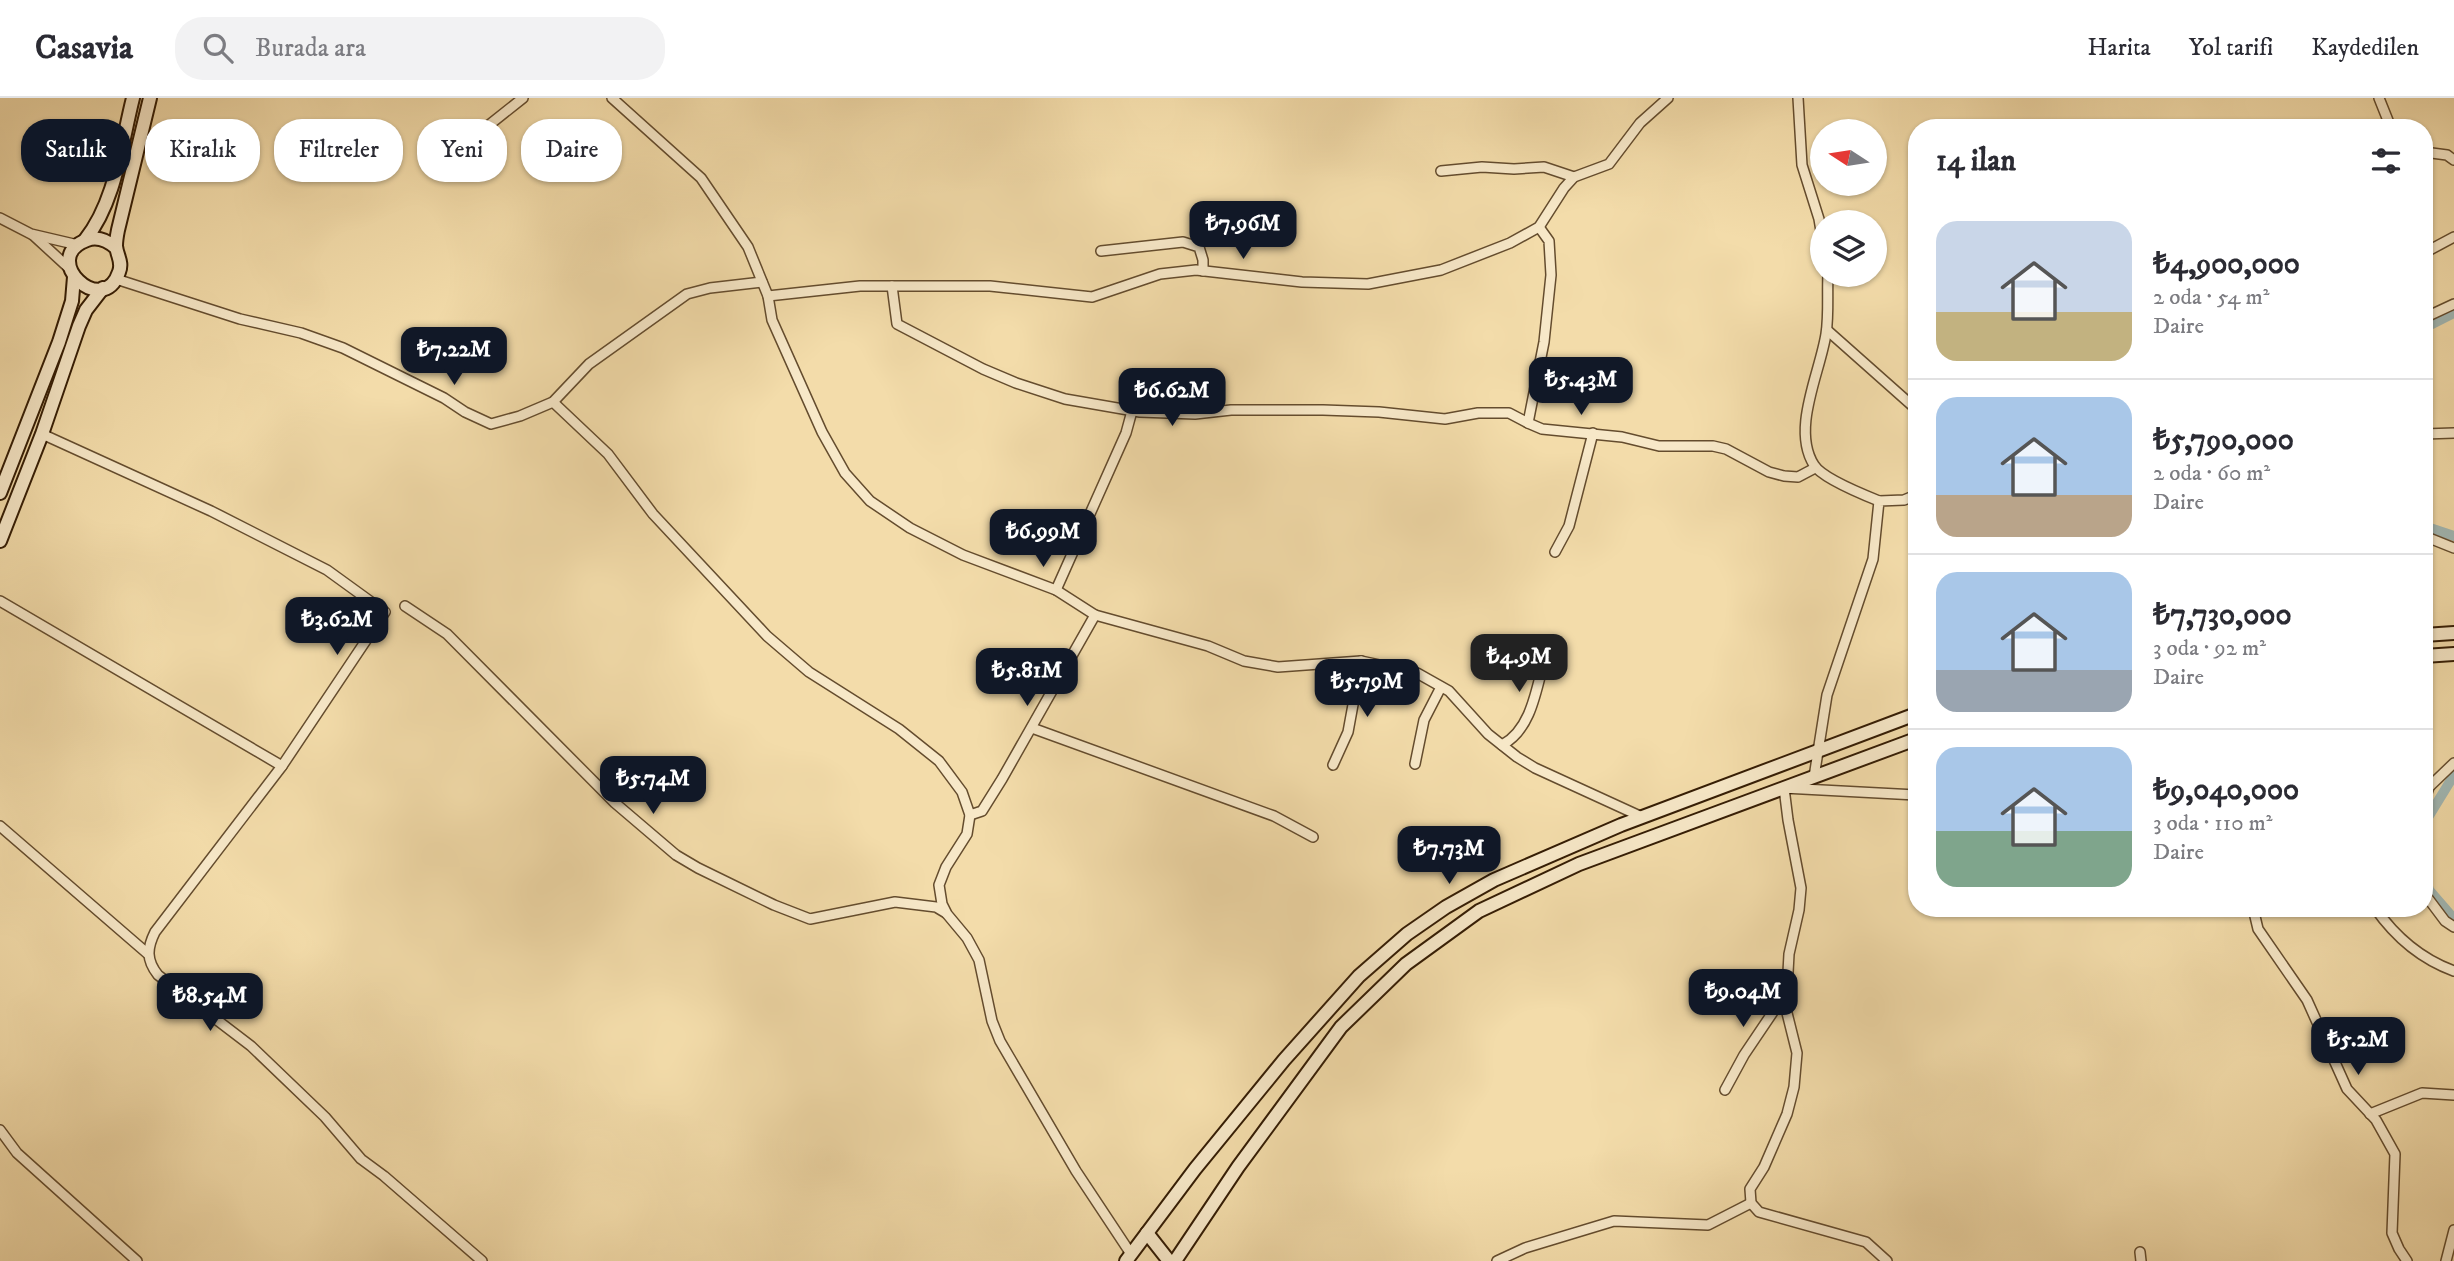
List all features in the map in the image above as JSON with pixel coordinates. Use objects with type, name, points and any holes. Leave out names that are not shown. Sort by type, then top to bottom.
[{"type":"main road","points":[[0,493],[59,342],[72,301],[73,252],[95,228],[108,197],[133,98]]},
{"type":"main road","points":[[0,541],[86,310],[103,288],[116,279],[121,264],[116,248],[119,222],[150,98]]},
{"type":"main road","points":[[82,243],[103,239],[116,248]]},
{"type":"main road","points":[[72,273],[87,288],[103,288]]},
{"type":"main road","points":[[2433,634],[2454,633]]},
{"type":"main road","points":[[2433,655],[2454,654]]},
{"type":"main road","points":[[1129,1257],[1195,1169],[1284,1060],[1359,976],[1407,934],[1446,907],[1494,880],[1642,817],[1908,717]]},
{"type":"main road","points":[[1175,1261],[1238,1167],[1342,1027],[1406,964],[1479,911],[1579,864],[1908,742]]},
{"type":"main road","points":[[1147,1233],[1169,1261]]},
{"type":"street","points":[[497,119],[523,98]]},
{"type":"street","points":[[612,98],[701,178],[748,247],[768,296],[772,320],[822,432],[845,473],[870,501],[910,528],[963,555],[1056,590],[1095,615],[1208,646],[1244,661],[1278,667],[1361,661],[1417,673],[1449,691],[1488,734],[1535,768],[1642,817]]},
{"type":"street","points":[[768,296],[860,286],[990,286],[1092,297],[1160,274],[1203,271],[1303,282],[1368,284],[1441,270],[1510,243],[1539,227],[1574,177],[1609,164],[1640,123],[1668,98]]},
{"type":"street","points":[[1798,98],[1802,165],[1816,210]]},
{"type":"street","points":[[2379,98],[2387,119]]},
{"type":"street","points":[[2433,153],[2447,155],[2454,160]]},
{"type":"street","points":[[1441,171],[1482,167],[1544,167],[1574,177]]},
{"type":"street","points":[[0,218],[31,234],[72,273]]},
{"type":"street","points":[[1528,423],[1544,342],[1551,275],[1549,241],[1539,227]]},
{"type":"street","points":[[31,234],[82,243]]},
{"type":"street","points":[[2433,248],[2454,237]]},
{"type":"street","points":[[1101,251],[1183,242],[1199,247],[1203,271]]},
{"type":"street","points":[[116,279],[240,319],[301,333],[343,348],[491,424],[520,416],[553,401],[589,364],[687,294],[710,288],[762,282]]},
{"type":"street","points":[[892,286],[897,324],[983,369],[1065,400],[1132,411],[1195,414],[1231,410],[1351,411],[1445,419],[1478,413],[1509,413],[1542,429],[1622,437],[1658,446],[1713,446],[1726,449],[1784,477],[1798,477],[1815,468]]},
{"type":"street","points":[[1828,287],[1827,330],[1805,423],[1808,453],[1815,468],[1856,492],[1880,501],[1908,498]]},
{"type":"street","points":[[2433,314],[2454,304]]},
{"type":"street","points":[[1827,330],[1908,402]]},
{"type":"street","points":[[553,401],[608,454],[653,514],[767,636],[809,671],[899,729],[939,761],[962,792],[970,816],[967,834],[946,867],[939,885],[942,904],[967,938],[979,960],[992,1021],[1000,1041],[1129,1257]]},
{"type":"street","points":[[1056,590],[1126,433],[1132,411]]},
{"type":"street","points":[[1555,552],[1569,526],[1593,433]]},
{"type":"street","points":[[2433,434],[2454,433]]},
{"type":"street","points":[[42,434],[211,511],[327,569],[385,612],[282,766],[155,932],[148,954],[151,966],[158,975],[251,1046],[325,1117],[361,1159],[384,1175],[482,1261]]},
{"type":"street","points":[[1814,777],[1826,695],[1873,559],[1880,501]]},
{"type":"street","points":[[2433,540],[2454,548]]},
{"type":"street","points":[[0,601],[282,766]]},
{"type":"street","points":[[405,606],[447,634],[615,803],[676,855],[698,868],[774,905],[810,919],[895,902],[936,907],[947,914]]},
{"type":"street","points":[[970,816],[982,811],[1095,615]]},
{"type":"street","points":[[1502,745],[1511,740],[1524,724],[1546,653]]},
{"type":"street","points":[[1333,765],[1348,732],[1361,661]]},
{"type":"street","points":[[1415,764],[1424,720],[1441,687]]},
{"type":"street","points":[[1032,728],[1274,816],[1313,837]]},
{"type":"street","points":[[2433,782],[2454,763]]},
{"type":"street","points":[[1887,1261],[1866,1242],[1759,1212],[1751,1203],[1750,1189],[1764,1167],[1787,1114],[1794,1087],[1797,1053],[1786,1009],[1789,954],[1801,888],[1787,820],[1784,788],[1908,795]]},
{"type":"street","points":[[0,826],[148,954]]},
{"type":"street","points":[[2433,905],[2445,921],[2454,927]]},
{"type":"street","points":[[2255,917],[2258,929],[2307,1000],[2347,1089],[2376,1120],[2395,1154],[2392,1233],[2407,1261]]},
{"type":"street","points":[[2383,917],[2411,948],[2431,963],[2454,971]]},
{"type":"street","points":[[1725,1090],[1744,1055],[1775,1009],[1786,1009]]},
{"type":"street","points":[[2370,1114],[2422,1093],[2454,1095]]},
{"type":"street","points":[[0,1130],[17,1153],[136,1261]]},
{"type":"street","points":[[1497,1261],[1525,1248],[1614,1221],[1708,1226],[1751,1203]]},
{"type":"street","points":[[2446,1261],[2454,1230]]},
{"type":"waterway","points":[[2433,324],[2454,313]]},
{"type":"waterway","points":[[2433,529],[2454,536]]},
{"type":"waterway","points":[[2433,809],[2454,775]]},
{"type":"waterway","points":[[2433,895],[2454,919]]}]
